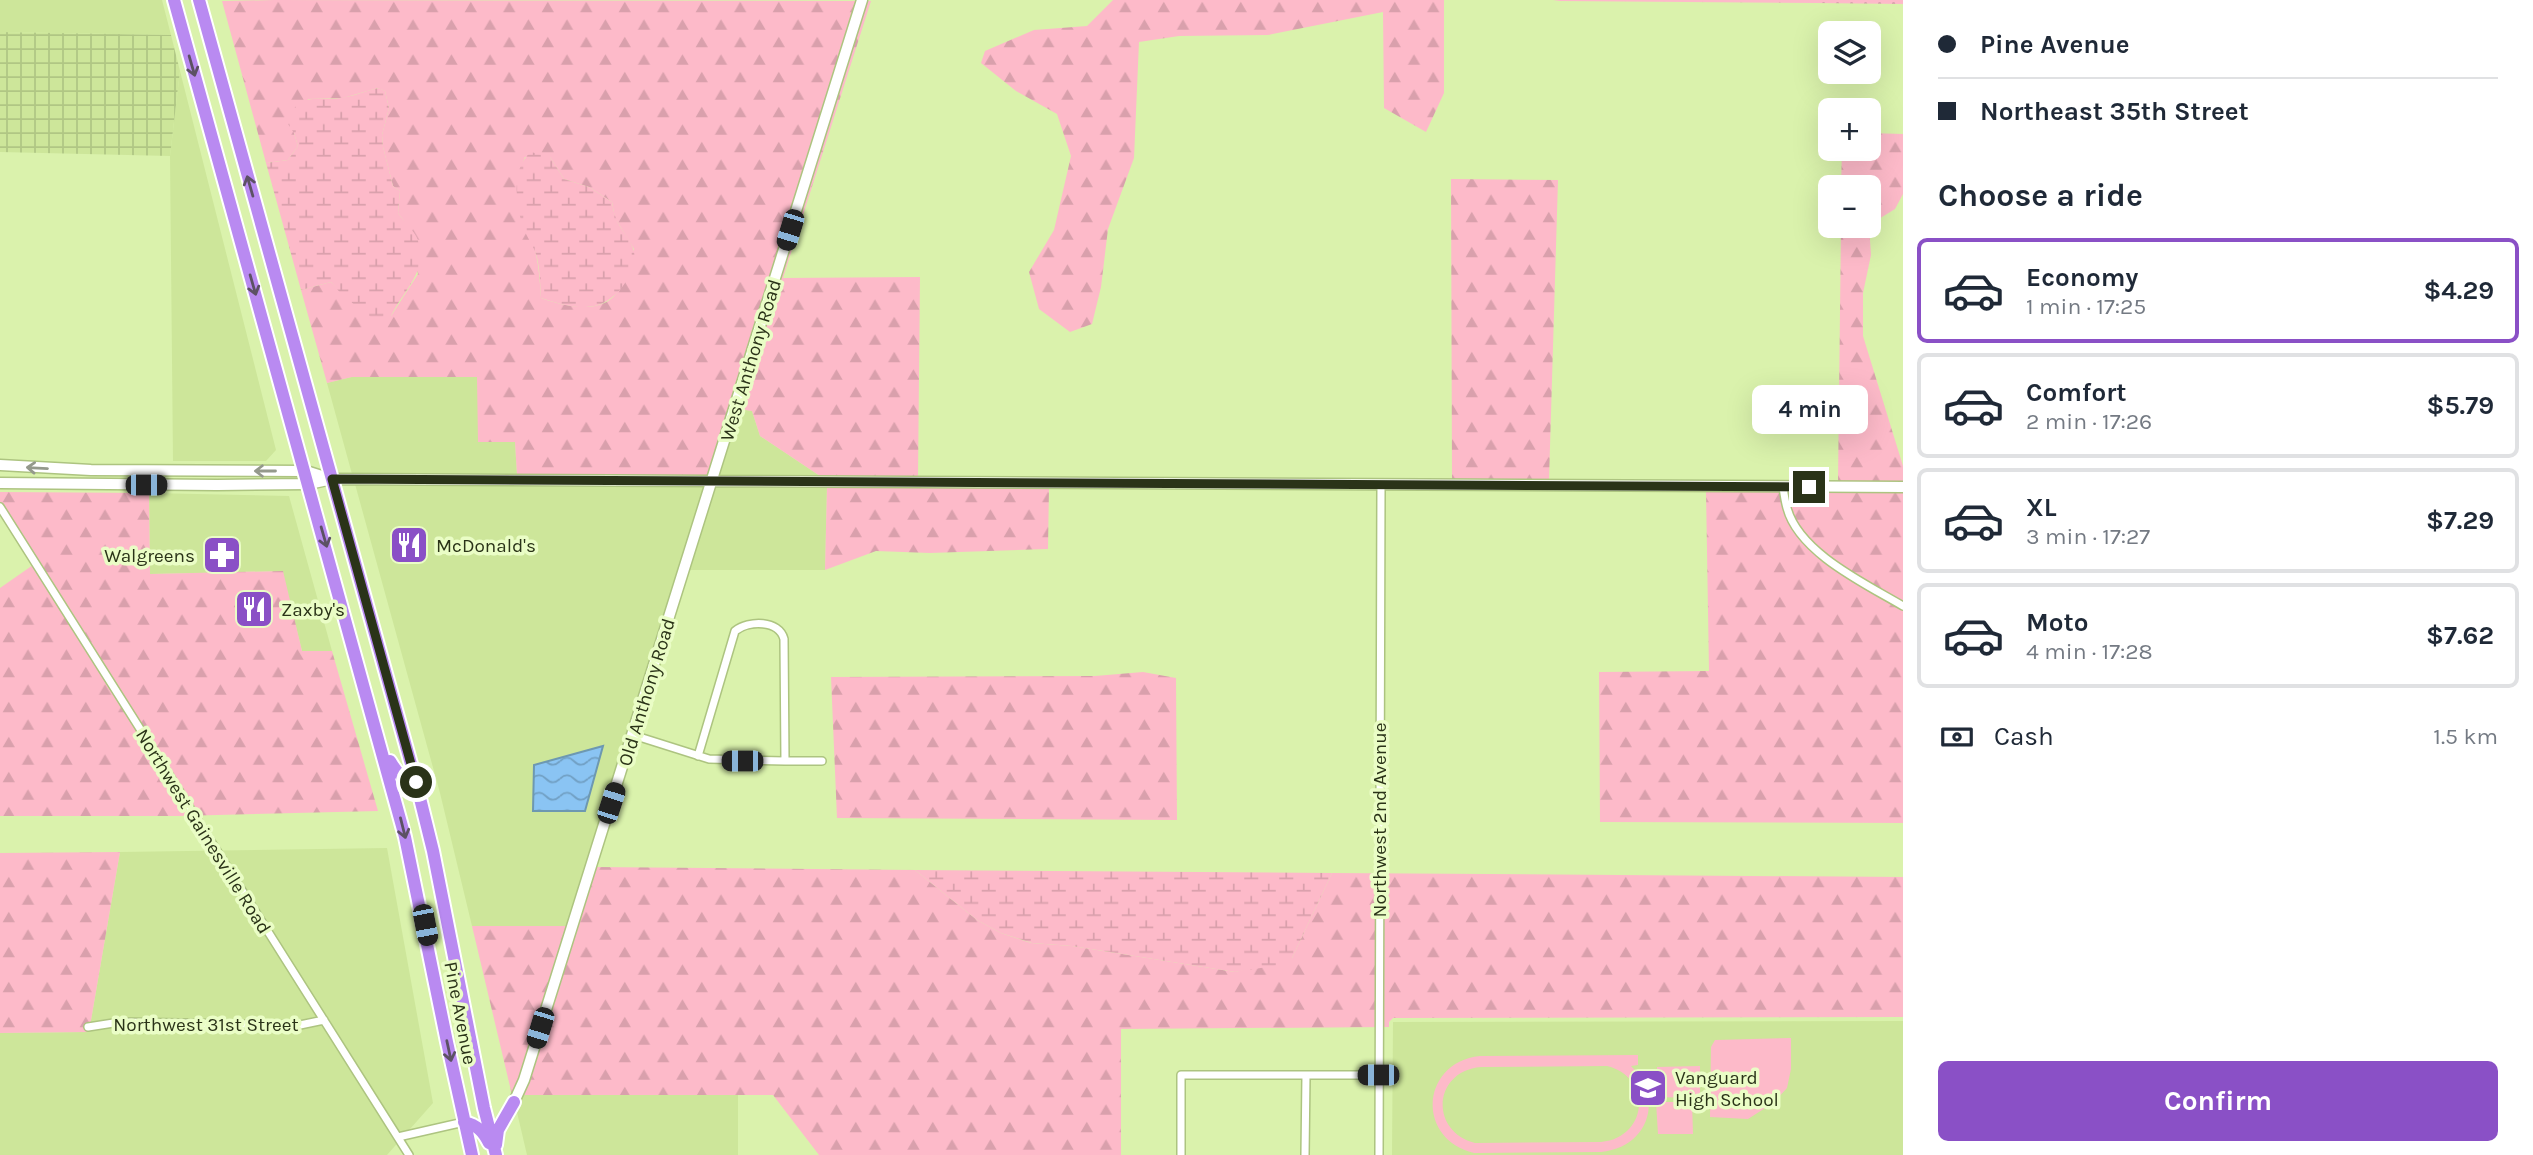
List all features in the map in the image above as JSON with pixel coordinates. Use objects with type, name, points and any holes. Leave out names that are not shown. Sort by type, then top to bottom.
[{"type":"highway","name":"Pine Avenue","points":[[174,0],[405,837],[472,1155]]},
{"type":"highway","name":"Pine Avenue","points":[[199,0],[416,782],[495,1153]]},
{"type":"highway","points":[[210,128],[233,122]]},
{"type":"highway","points":[[380,742],[396,771],[405,780],[416,782]]},
{"type":"highway","points":[[484,1108],[501,1111],[514,1102]]},
{"type":"highway","points":[[495,1153],[498,1130],[514,1102]]},
{"type":"highway","points":[[464,1122],[473,1124],[483,1132],[495,1153]]},
{"type":"street","name":"West Anthony Road","points":[[713,481],[862,0]]},
{"type":"street","points":[[0,465],[332,479],[1903,487]]},
{"type":"street","points":[[0,482],[307,478]]},
{"type":"street","name":"Old Anthony Road","points":[[514,1102],[524,1080],[713,481]]},
{"type":"street","name":"Northwest 2nd Avenue","points":[[1379,1155],[1381,484]]},
{"type":"street","points":[[1783,486],[1787,511],[1802,537],[1831,563],[1903,606]]},
{"type":"street","name":"Northwest Gainesville Road","points":[[0,507],[409,1155]]},
{"type":"street","points":[[698,756],[735,631],[748,624],[771,625],[782,631],[784,639],[785,761]]},
{"type":"street","points":[[633,735],[721,761],[822,761]]},
{"type":"street","name":"Northwest 31st Street","points":[[88,1027],[120,1022],[300,1025],[324,1020]]},
{"type":"street","points":[[1181,1155],[1181,1075],[1378,1075]]},
{"type":"street","points":[[1305,1155],[1306,1075]]},
{"type":"street","points":[[398,1137],[464,1122]]},
{"type":"shaded area","points":[[0,0],[162,0],[171,35],[0,32]]},
{"type":"shaded area","points":[[0,32],[171,35],[180,71],[170,156],[0,152]]},
{"type":"shaded area","points":[[180,71],[276,450],[266,461],[173,461],[170,156]]},
{"type":"shaded area","points":[[351,377],[478,377],[478,441],[515,442],[517,475],[352,474],[327,383]]},
{"type":"shaded area","points":[[739,409],[752,411],[760,436],[820,476],[718,476]]},
{"type":"shaded area","points":[[355,484],[707,485],[568,926],[472,926],[440,793]]},
{"type":"shaded area","points":[[715,485],[827,486],[825,570],[689,570]]},
{"type":"shaded area","points":[[149,493],[289,496],[332,651],[302,651],[282,571],[150,574]]},
{"type":"shaded area","points":[[387,848],[433,1103],[387,1155],[0,1155],[0,1033],[89,1032],[120,852]]},
{"type":"shaded area","name":"Vanguard High School","points":[[1903,1021],[1903,1155],[1392,1155],[1393,1022]]},
{"type":"shaded area","points":[[522,1095],[738,1095],[738,1155],[527,1155],[516,1108]]},
{"type":"green space","points":[[1113,0],[1444,0],[1444,93],[1426,132],[1384,108],[1383,12],[1268,35],[1179,36],[1139,42],[1134,158],[1108,229],[1101,287],[1092,324],[1070,332],[1039,309],[1029,272],[1054,230],[1071,156],[1057,114],[1016,91],[981,63],[985,51],[1034,30],[1087,26]]},
{"type":"green space","points":[[1553,0],[1816,0],[1816,3],[1560,1]]},
{"type":"green space","points":[[1816,0],[1903,0],[1903,4],[1816,3]]},
{"type":"green space","points":[[222,1],[858,1],[710,476],[517,475],[515,442],[478,442],[477,377],[352,377],[327,383],[301,290],[331,282],[351,300],[391,316],[418,274],[404,221],[398,213],[400,191],[393,186],[383,147],[382,135],[389,108],[385,91],[378,88],[343,98],[308,99],[294,133],[298,146],[288,160],[266,163]],"holes":[[[525,157],[550,157],[564,179],[589,187],[612,202],[615,218],[634,249],[621,286],[614,296],[596,306],[574,306],[541,298],[537,259],[519,195],[519,183]]]},
{"type":"green space","points":[[866,1],[871,1],[783,278],[920,277],[918,477],[820,476],[760,436],[752,411],[739,409]]},
{"type":"green space","points":[[379,88],[385,91],[389,108],[382,135],[383,147],[393,186],[400,191],[398,213],[418,240],[420,261],[413,280],[391,316],[372,318],[343,296],[331,282],[301,290],[266,163],[288,160],[298,146],[288,124],[297,105],[303,101],[346,97]]},
{"type":"green space","points":[[1881,133],[1903,134],[1903,194],[1895,209],[1881,218],[1881,175],[1841,175],[1842,161],[1881,161]]},
{"type":"green space","points":[[531,152],[550,157],[564,179],[589,187],[612,202],[618,222],[633,248],[634,261],[625,283],[607,301],[576,307],[541,298],[535,250],[522,224],[517,196],[520,167]]},
{"type":"green space","points":[[1451,179],[1558,180],[1549,480],[1452,480]]},
{"type":"green space","points":[[1841,238],[1870,238],[1871,255],[1863,293],[1863,336],[1903,466],[1903,482],[1838,482]]},
{"type":"green space","points":[[827,486],[1049,487],[1048,549],[930,553],[876,551],[825,570]]},
{"type":"green space","points":[[1706,491],[1903,491],[1903,823],[1600,822],[1599,672],[1709,671]]},
{"type":"green space","points":[[0,492],[149,493],[150,574],[283,571],[302,651],[332,651],[378,811],[179,816],[0,816],[0,588],[33,565],[0,510]]},
{"type":"green space","points":[[1143,672],[1176,678],[1177,820],[837,818],[831,677],[1095,676]]},
{"type":"green space","points":[[120,852],[89,1032],[0,1033],[0,853]]},
{"type":"green space","points":[[595,867],[915,870],[977,920],[1001,933],[1031,943],[1072,946],[1235,972],[1292,958],[1332,873],[1903,877],[1903,1017],[1393,1018],[1389,1027],[1121,1029],[1121,1155],[819,1155],[773,1095],[522,1095]]},
{"type":"green space","points":[[915,870],[1332,873],[1292,958],[1286,964],[1235,972],[1072,946],[1032,943],[1001,933],[977,920]]},
{"type":"green space","points":[[472,926],[568,926],[520,1078],[512,1095]]},
{"type":"green space","points":[[1791,1038],[1791,1069],[1787,1088],[1773,1103],[1748,1119],[1710,1117],[1711,1047],[1715,1040]]},
{"type":"green space","points":[[1638,1055],[1638,1065],[1631,1066],[1647,1092],[1649,1106],[1646,1120],[1630,1141],[1601,1152],[1474,1153],[1455,1145],[1442,1133],[1434,1118],[1433,1102],[1437,1086],[1446,1072],[1460,1061],[1480,1056]],"holes":[[[1607,1066],[1622,1072],[1632,1082],[1638,1094],[1636,1119],[1628,1130],[1617,1138],[1601,1142],[1475,1143],[1460,1136],[1450,1127],[1444,1115],[1443,1102],[1453,1079],[1465,1071],[1481,1067]]]},
{"type":"green space","points":[[1700,1066],[1700,1098],[1656,1097],[1657,1067]]},
{"type":"green space","points":[[1656,1102],[1692,1102],[1693,1134],[1658,1134]]},
{"type":"water","points":[[603,746],[585,811],[533,811],[534,765]]},
{"type":"place","name":"McDonald's","points":[[409,545]]},
{"type":"place","name":"Walgreens","points":[[222,555]]},
{"type":"place","name":"Zaxby's","points":[[254,609]]},
{"type":"place","name":"Vanguard High School","points":[[1648,1088]]},
{"type":"route","points":[[416,782],[332,479],[1809,487]]}]
